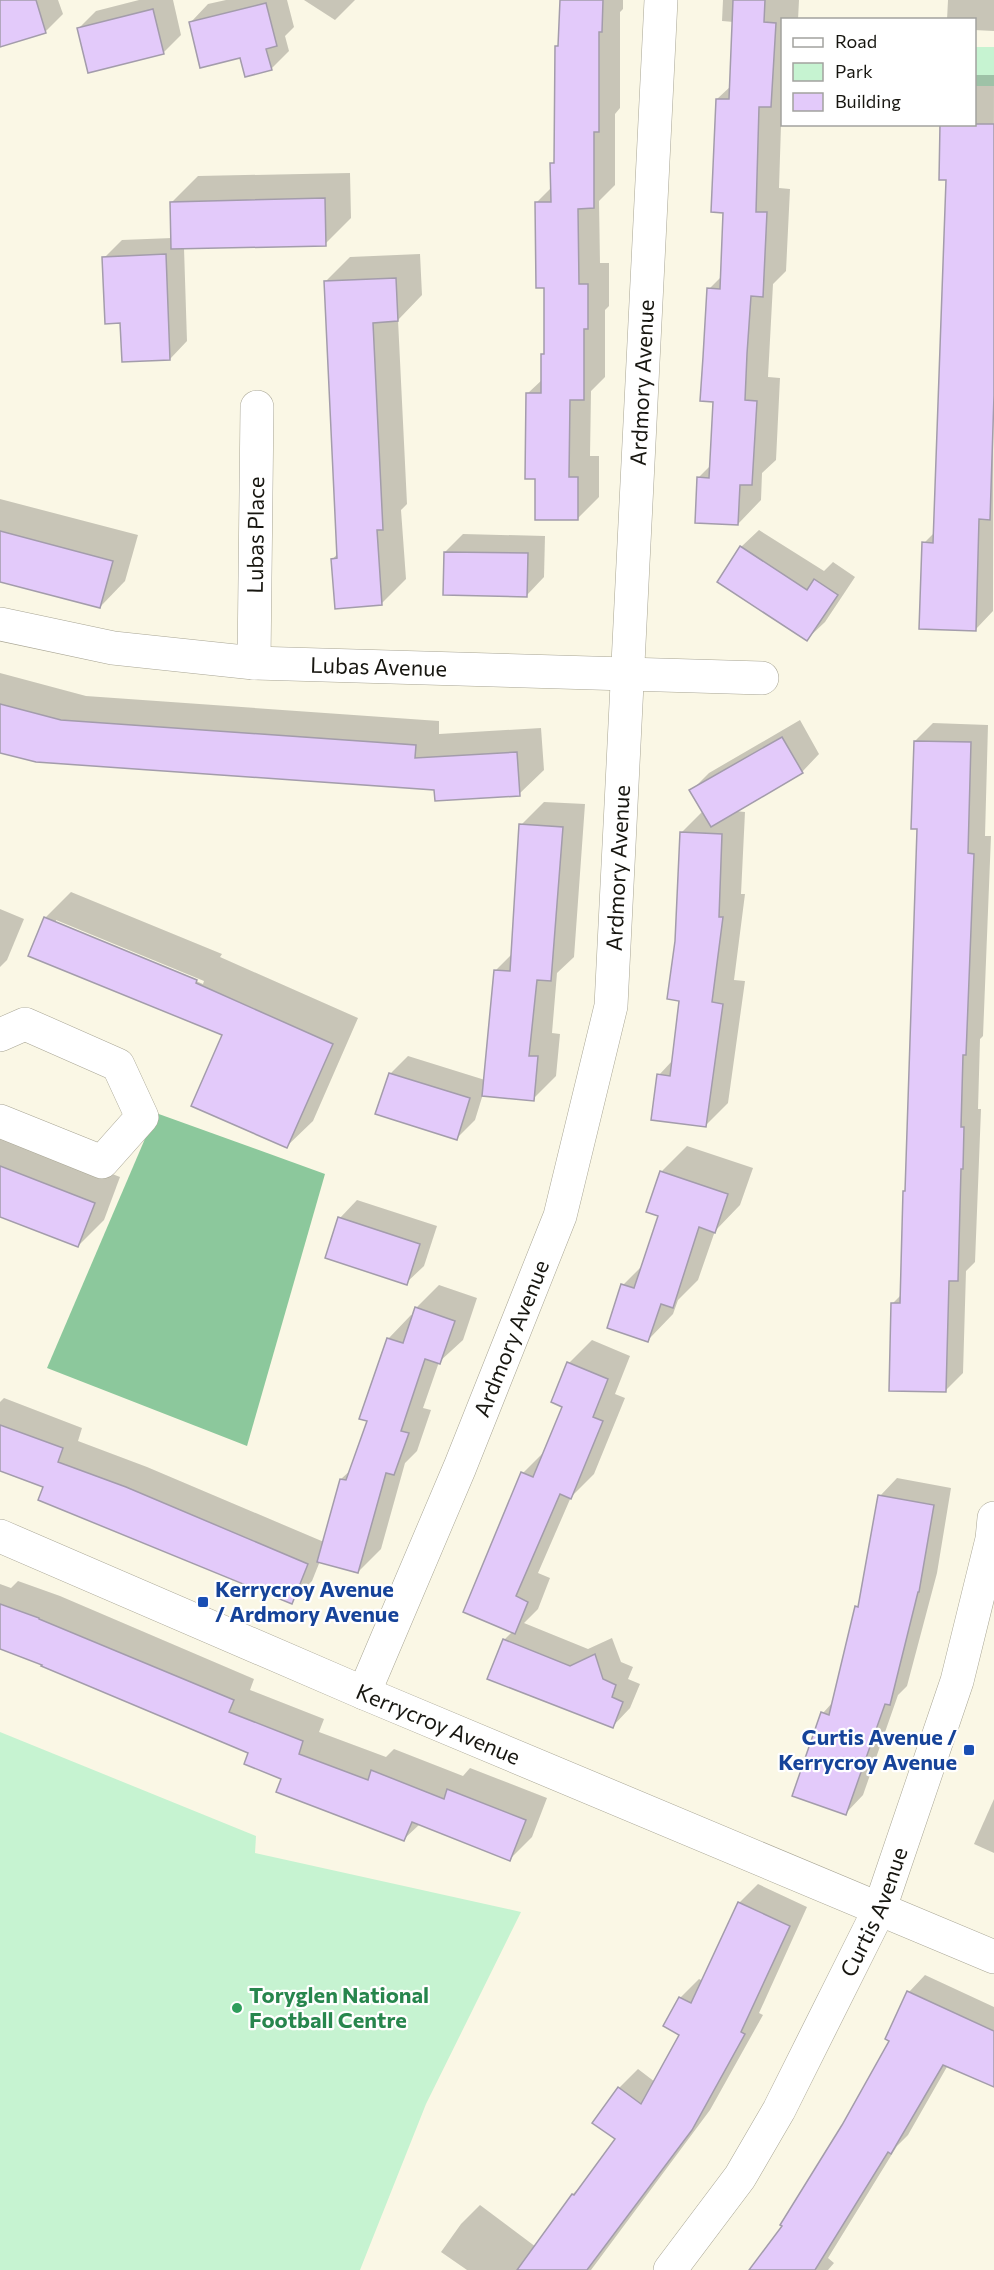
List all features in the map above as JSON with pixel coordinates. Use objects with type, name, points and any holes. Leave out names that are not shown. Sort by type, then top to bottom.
[{"type":"street","name":"Ardmory Avenue","points":[[364,1693],[460,1467],[560,1216],[611,1006],[661,0]]},
{"type":"street","name":"Lubas Place","points":[[254,663],[257,407]]},
{"type":"street","name":"Lubas Avenue","points":[[0,624],[113,648],[254,663],[762,678]]},
{"type":"street","points":[[0,1035],[25,1024],[118,1065],[142,1117],[102,1162],[0,1121]]},
{"type":"street","name":"Curtis Avenue","points":[[670,2270],[740,2177],[774,2119],[880,1908],[957,1681],[992,1539],[994,1518]]},
{"type":"street","name":"Kerrycroy Avenue","points":[[0,1536],[364,1693],[880,1908],[994,1958]]},
{"type":"green space","points":[[976,47],[994,47],[994,86],[976,86]]},
{"type":"green space","points":[[156,1113],[325,1174],[247,1446],[47,1368]]},
{"type":"green space","name":"Toryglen National Football Centre","points":[[0,1732],[256,1836],[255,1853],[521,1912],[426,2104],[360,2270],[0,2270]]},
{"type":"building","points":[[0,0],[36,0],[46,33],[0,47]]},
{"type":"building","points":[[560,0],[603,0],[602,32],[599,32],[599,132],[594,132],[594,208],[578,209],[579,284],[588,284],[588,329],[584,329],[584,400],[570,400],[569,477],[578,477],[578,520],[535,520],[535,479],[525,479],[526,393],[541,393],[541,354],[544,354],[544,288],[536,288],[535,202],[551,202],[550,163],[554,163],[555,46],[558,46]]},
{"type":"building","points":[[733,0],[765,0],[764,22],[776,23],[771,107],[759,107],[756,212],[767,212],[763,297],[751,296],[747,354],[745,400],[757,401],[752,485],[740,485],[738,525],[695,523],[697,477],[709,478],[713,402],[700,401],[707,288],[720,289],[723,213],[711,212],[716,99],[729,99]]},
{"type":"building","points":[[266,3],[277,46],[266,49],[272,70],[245,77],[240,58],[200,68],[189,22]]},
{"type":"building","points":[[153,9],[164,54],[88,73],[77,28]]},
{"type":"building","points":[[994,124],[994,395],[990,520],[979,519],[976,631],[919,629],[922,542],[933,543],[946,180],[939,180],[940,126]]},
{"type":"building","points":[[325,198],[326,246],[171,249],[170,202]]},
{"type":"building","points":[[166,254],[170,360],[122,362],[120,323],[105,324],[102,257]]},
{"type":"building","points":[[396,278],[398,321],[373,323],[383,530],[377,530],[382,605],[335,609],[331,559],[337,558],[324,281]]},
{"type":"building","points":[[0,531],[113,561],[100,608],[0,582]]},
{"type":"building","points":[[740,546],[807,590],[814,579],[838,595],[807,641],[717,582]]},
{"type":"building","points":[[444,552],[528,553],[527,597],[443,595]]},
{"type":"building","points":[[0,704],[61,720],[416,745],[415,758],[517,752],[520,796],[435,801],[434,790],[36,762],[0,753]]},
{"type":"building","points":[[782,737],[803,773],[711,827],[689,790]]},
{"type":"building","points":[[914,741],[971,742],[968,853],[974,854],[966,1055],[963,1055],[961,1127],[964,1127],[963,1169],[961,1169],[958,1281],[949,1281],[946,1392],[889,1391],[891,1303],[900,1303],[903,1191],[905,1191],[917,829],[911,829]]},
{"type":"building","points":[[519,824],[563,827],[551,981],[537,980],[529,1056],[538,1056],[534,1101],[482,1096],[494,970],[510,971]]},
{"type":"building","points":[[680,832],[722,834],[719,917],[723,917],[712,1002],[723,1004],[706,1127],[651,1120],[657,1074],[670,1076],[679,1001],[667,999],[675,941]]},
{"type":"building","points":[[44,917],[197,980],[196,983],[333,1044],[287,1148],[191,1106],[222,1035],[28,956]]},
{"type":"building","points":[[389,1073],[470,1098],[457,1140],[375,1114]]},
{"type":"building","points":[[0,1166],[95,1203],[78,1247],[0,1217]]},
{"type":"building","points":[[660,1171],[728,1194],[715,1233],[699,1227],[673,1308],[661,1304],[648,1342],[607,1328],[621,1284],[634,1288],[658,1216],[646,1212]]},
{"type":"building","points":[[338,1217],[420,1244],[407,1285],[325,1258]]},
{"type":"building","points":[[415,1307],[455,1321],[440,1364],[425,1359],[401,1431],[409,1433],[394,1475],[386,1473],[358,1573],[317,1562],[340,1479],[346,1480],[367,1421],[359,1419],[387,1338],[403,1343]]},
{"type":"building","points":[[567,1362],[608,1379],[593,1417],[603,1421],[571,1499],[560,1494],[516,1596],[528,1602],[515,1634],[463,1612],[521,1472],[533,1477],[562,1407],[551,1402]]},
{"type":"building","points":[[0,1425],[63,1448],[58,1462],[126,1487],[308,1564],[292,1604],[38,1500],[43,1487],[0,1471]]},
{"type":"building","points":[[878,1495],[934,1505],[919,1592],[890,1705],[885,1704],[846,1815],[792,1796],[821,1712],[829,1715],[855,1606],[858,1607]]},
{"type":"building","points":[[0,1604],[39,1618],[234,1700],[229,1712],[303,1741],[299,1754],[368,1780],[371,1770],[444,1799],[447,1789],[526,1820],[510,1861],[412,1822],[404,1841],[276,1792],[281,1779],[244,1764],[248,1753],[0,1649]]},
{"type":"building","points":[[503,1639],[570,1666],[595,1654],[603,1679],[616,1685],[612,1697],[623,1702],[613,1728],[487,1679]]},
{"type":"building","points":[[738,1902],[790,1926],[741,2032],[745,2034],[692,2130],[587,2270],[517,2270],[615,2139],[592,2123],[618,2087],[641,2104],[679,2035],[663,2026],[679,1997],[691,2003]]},
{"type":"building","points":[[907,1991],[994,2031],[994,2087],[943,2065],[891,2154],[888,2152],[815,2270],[749,2270],[782,2226],[780,2225],[842,2125],[889,2041],[885,2039]]},
{"type":"place","name":"Kerrycroy Avenue / Ardmory Avenue","points":[[203,1602]]},
{"type":"place","name":"Curtis Avenue / Kerrycroy Avenue","points":[[969,1750]]},
{"type":"place","name":"Toryglen National Football Centre","points":[[237,2008]]}]
